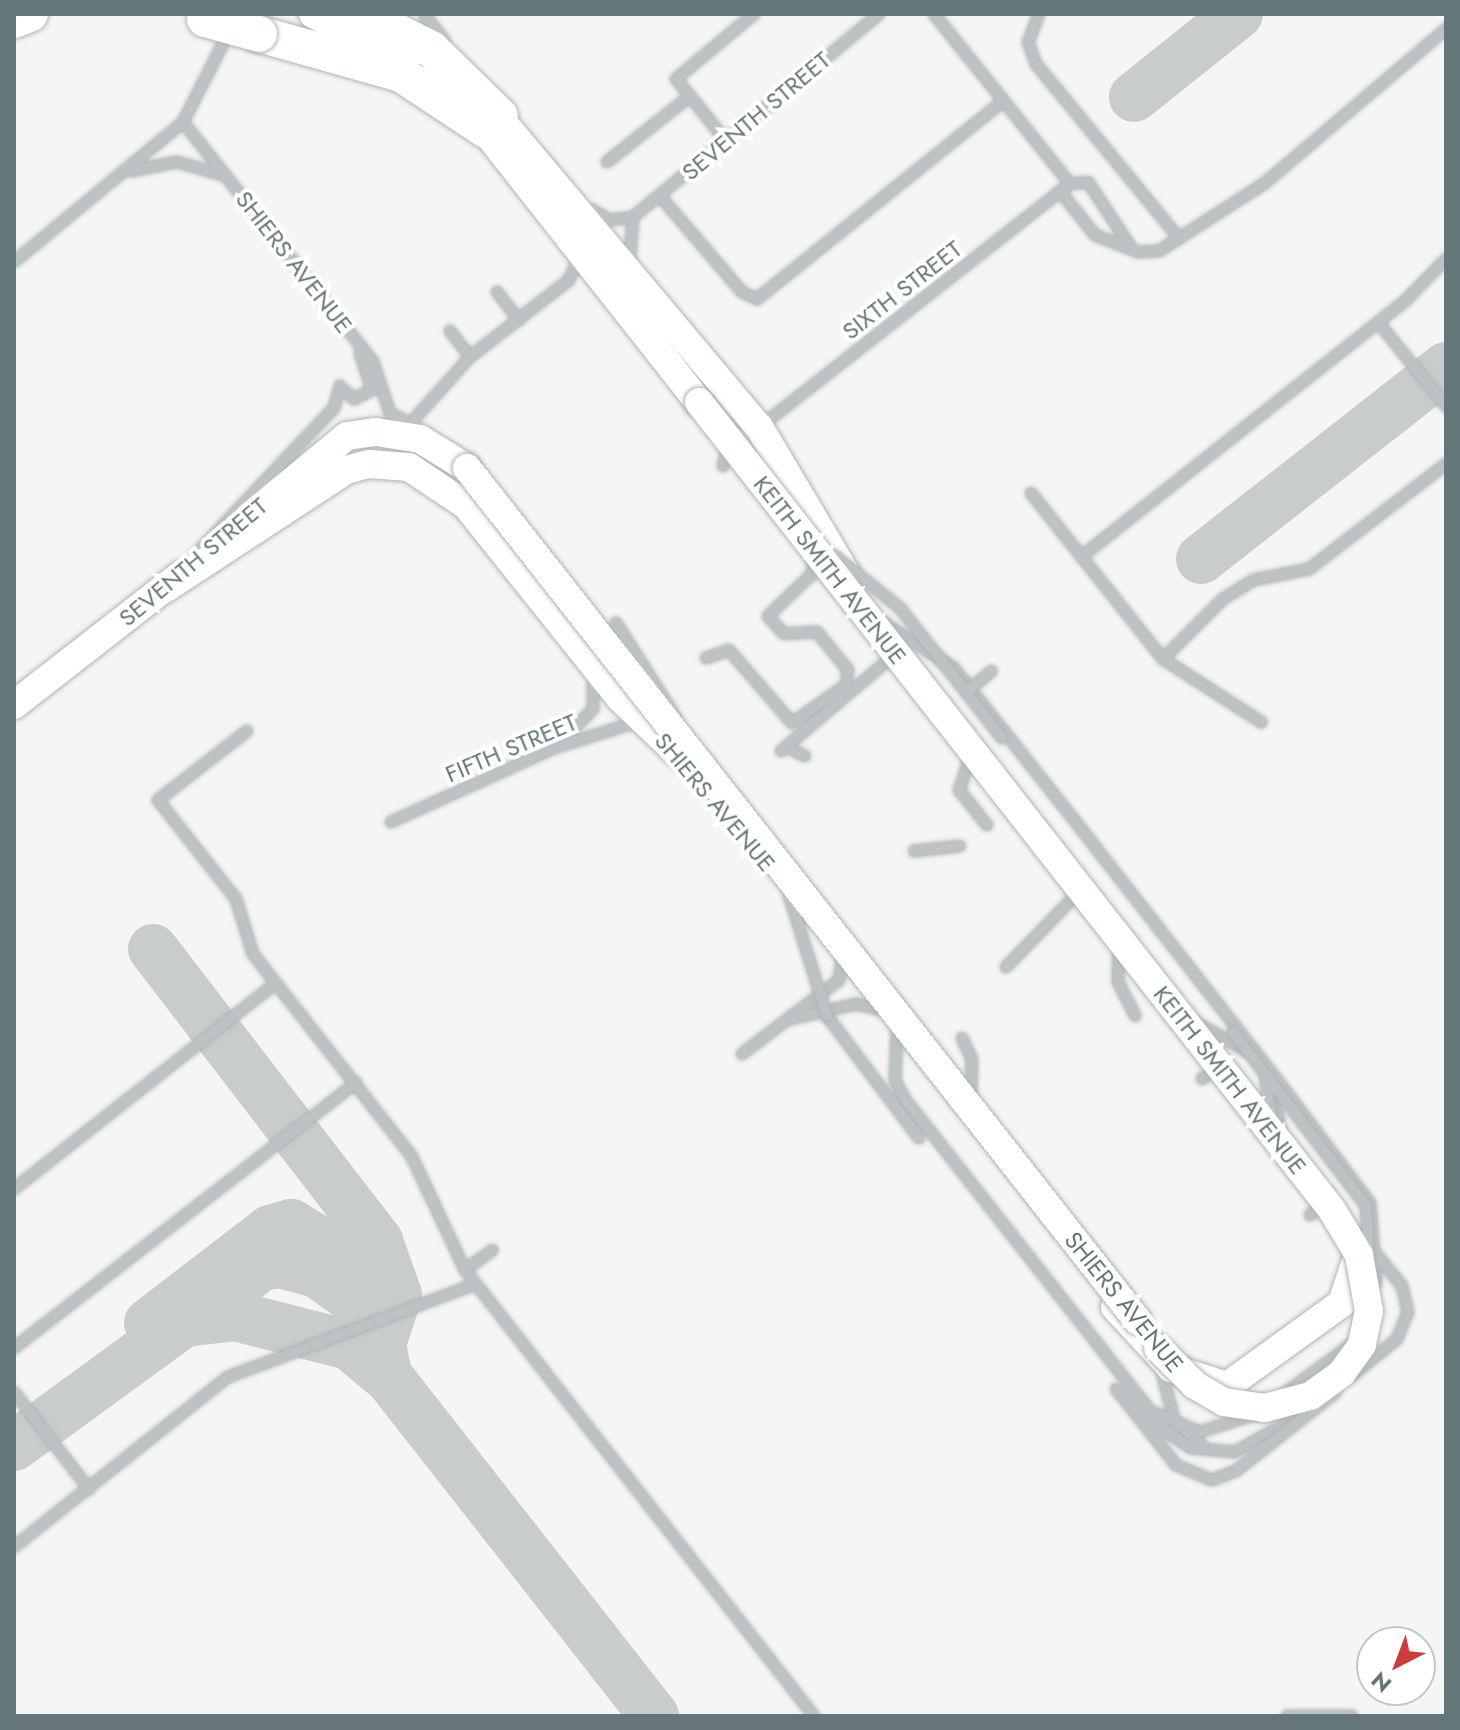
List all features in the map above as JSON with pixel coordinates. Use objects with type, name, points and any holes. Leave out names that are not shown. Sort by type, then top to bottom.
[{"type":"highway","points":[[14,20],[30,14]]},
{"type":"highway","points":[[358,24],[431,49],[508,134]]},
{"type":"highway","points":[[218,26],[401,74],[508,134]]},
{"type":"street","points":[[313,14],[358,24]]},
{"type":"street","name":"KEITH SMITH AVENUE","points":[[508,134],[577,246],[1109,926],[1339,1206]]},
{"type":"street","name":"KEITH SMITH AVENUE","points":[[508,134],[672,328],[747,425],[887,628],[989,739],[1076,869],[1226,1060],[1348,1234],[1365,1272],[1369,1311]]},
{"type":"street","points":[[382,421],[436,445],[467,468]]},
{"type":"street","name":"SEVENTH STREET","points":[[14,705],[166,588],[320,451],[382,421]]},
{"type":"street","name":"SHIERS AVENUE","points":[[166,588],[335,476],[396,464],[436,480],[466,505],[620,698],[691,760],[772,856],[1158,1348],[1209,1395],[1253,1408],[1299,1401],[1342,1373],[1362,1345],[1369,1311]]},
{"type":"street","name":"SHIERS AVENUE","points":[[467,468],[842,960],[901,1027],[1143,1343],[1195,1381],[1243,1381],[1351,1292],[1359,1259],[1339,1206]]},
{"type":"lane","name":"KEITH SMITH AVENUE","points":[[424,14],[507,105],[508,134]]},
{"type":"lane","points":[[726,141],[676,79],[754,14]]},
{"type":"lane","name":"SEVENTH STREET","points":[[633,217],[879,14]]},
{"type":"lane","points":[[934,14],[1003,101],[1095,235],[1132,249],[1153,253],[1265,183],[1446,29]]},
{"type":"lane","points":[[1039,14],[1028,42],[1036,64],[1178,237]]},
{"type":"lane","points":[[14,262],[129,171],[183,122],[218,26]]},
{"type":"lane","points":[[607,162],[690,96]]},
{"type":"lane","points":[[660,196],[742,292],[757,299],[1003,101]]},
{"type":"lane","name":"SHIERS AVENUE","points":[[183,122],[373,362],[382,421]]},
{"type":"lane","points":[[508,134],[598,216],[633,217],[626,241],[640,288]]},
{"type":"lane","points":[[129,171],[177,162],[225,176]]},
{"type":"lane","points":[[1065,188],[1088,182],[1107,205],[1132,249]]},
{"type":"lane","name":"SIXTH STREET","points":[[747,425],[1065,188]]},
{"type":"lane","points":[[410,425],[470,357],[575,273],[577,246]]},
{"type":"lane","points":[[1081,557],[1378,322],[1446,259]]},
{"type":"lane","points":[[497,292],[519,320]]},
{"type":"lane","points":[[1378,322],[1446,406]]},
{"type":"lane","points":[[166,588],[334,408],[340,386],[354,399],[372,390],[345,327]]},
{"type":"lane","points":[[450,331],[470,357]]},
{"type":"lane","points":[[382,421],[410,425],[437,436],[467,468]]},
{"type":"lane","name":"SEVENTH STREET","points":[[382,421],[410,425]]},
{"type":"lane","points":[[723,466],[747,425]]},
{"type":"lane","points":[[706,658],[720,648],[732,652],[792,723],[850,678],[817,632],[784,634],[768,616],[816,561],[748,471],[747,425]]},
{"type":"lane","points":[[1163,659],[1223,599],[1253,580],[1309,569],[1446,464]]},
{"type":"lane","points":[[1031,493],[1163,659],[1261,722]]},
{"type":"lane","points":[[792,521],[900,608],[966,692],[989,739],[959,790],[987,825]]},
{"type":"lane","points":[[616,623],[672,703],[691,760],[730,781]]},
{"type":"lane","points":[[805,756],[784,749],[891,663],[887,628]]},
{"type":"lane","points":[[887,628],[954,668],[1260,1058],[1366,1206],[1369,1311]]},
{"type":"lane","points":[[554,748],[595,701],[579,649]]},
{"type":"lane","points":[[966,692],[992,671]]},
{"type":"lane","points":[[620,698],[645,704],[667,689]]},
{"type":"lane","name":"FIFTH STREET","points":[[391,822],[554,748],[629,722],[649,725]]},
{"type":"lane","points":[[247,731],[158,800],[236,899],[253,954],[412,1157],[465,1270],[475,1284],[814,1716]]},
{"type":"lane","points":[[914,851],[960,846]]},
{"type":"lane","points":[[772,856],[827,1016],[919,1138]]},
{"type":"lane","points":[[1006,967],[1076,899],[1076,869]]},
{"type":"lane","points":[[1109,926],[1127,1007],[1135,1016]]},
{"type":"lane","points":[[742,1054],[843,976],[842,960]]},
{"type":"lane","points":[[14,1189],[276,983]]},
{"type":"lane","points":[[787,1020],[856,1004],[901,1027],[902,1044],[895,1080],[904,1098],[1179,1442],[1215,1452]]},
{"type":"lane","points":[[1196,1023],[1260,1058]]},
{"type":"lane","points":[[1179,1426],[1200,1432],[1250,1420],[1358,1338],[1373,1315],[1376,1254],[1370,1203],[1233,1032]]},
{"type":"lane","points":[[962,1038],[972,1059],[970,1094],[978,1118]]},
{"type":"lane","points":[[1202,1079],[1226,1060]]},
{"type":"lane","points":[[1268,1072],[1277,1133]]},
{"type":"lane","points":[[14,1348],[356,1083]]},
{"type":"lane","name":"KEITH SMITH AVENUE","points":[[1215,1452],[1265,1441],[1397,1339],[1406,1300],[1339,1206]]},
{"type":"lane","points":[[1310,1215],[1339,1206]]},
{"type":"lane","points":[[465,1270],[493,1250]]},
{"type":"lane","points":[[14,1547],[228,1377],[475,1284]]},
{"type":"lane","points":[[1143,1343],[1166,1379],[1179,1426]]},
{"type":"lane","points":[[1116,1389],[1176,1465],[1194,1477],[1221,1479],[1332,1396],[1362,1345]]},
{"type":"lane","points":[[14,1392],[89,1489]]},
{"type":"lane","points":[[1151,1410],[1215,1452]]},
{"type":"lane","points":[[1287,1716],[1352,1716]]},
{"type":"taxiway","points":[[1134,97],[1238,14]]},
{"type":"taxiway","points":[[1201,559],[1446,367]]},
{"type":"taxiway","points":[[153,949],[378,1241],[397,1295],[381,1344],[387,1374]]},
{"type":"taxiway","points":[[149,1323],[270,1230],[291,1224],[319,1241],[344,1272],[376,1364]]},
{"type":"taxiway","points":[[224,1295],[261,1266],[280,1263],[317,1273],[352,1298]]},
{"type":"taxiway","points":[[14,1446],[184,1322],[235,1316],[349,1345],[390,1379],[654,1716]]}]
